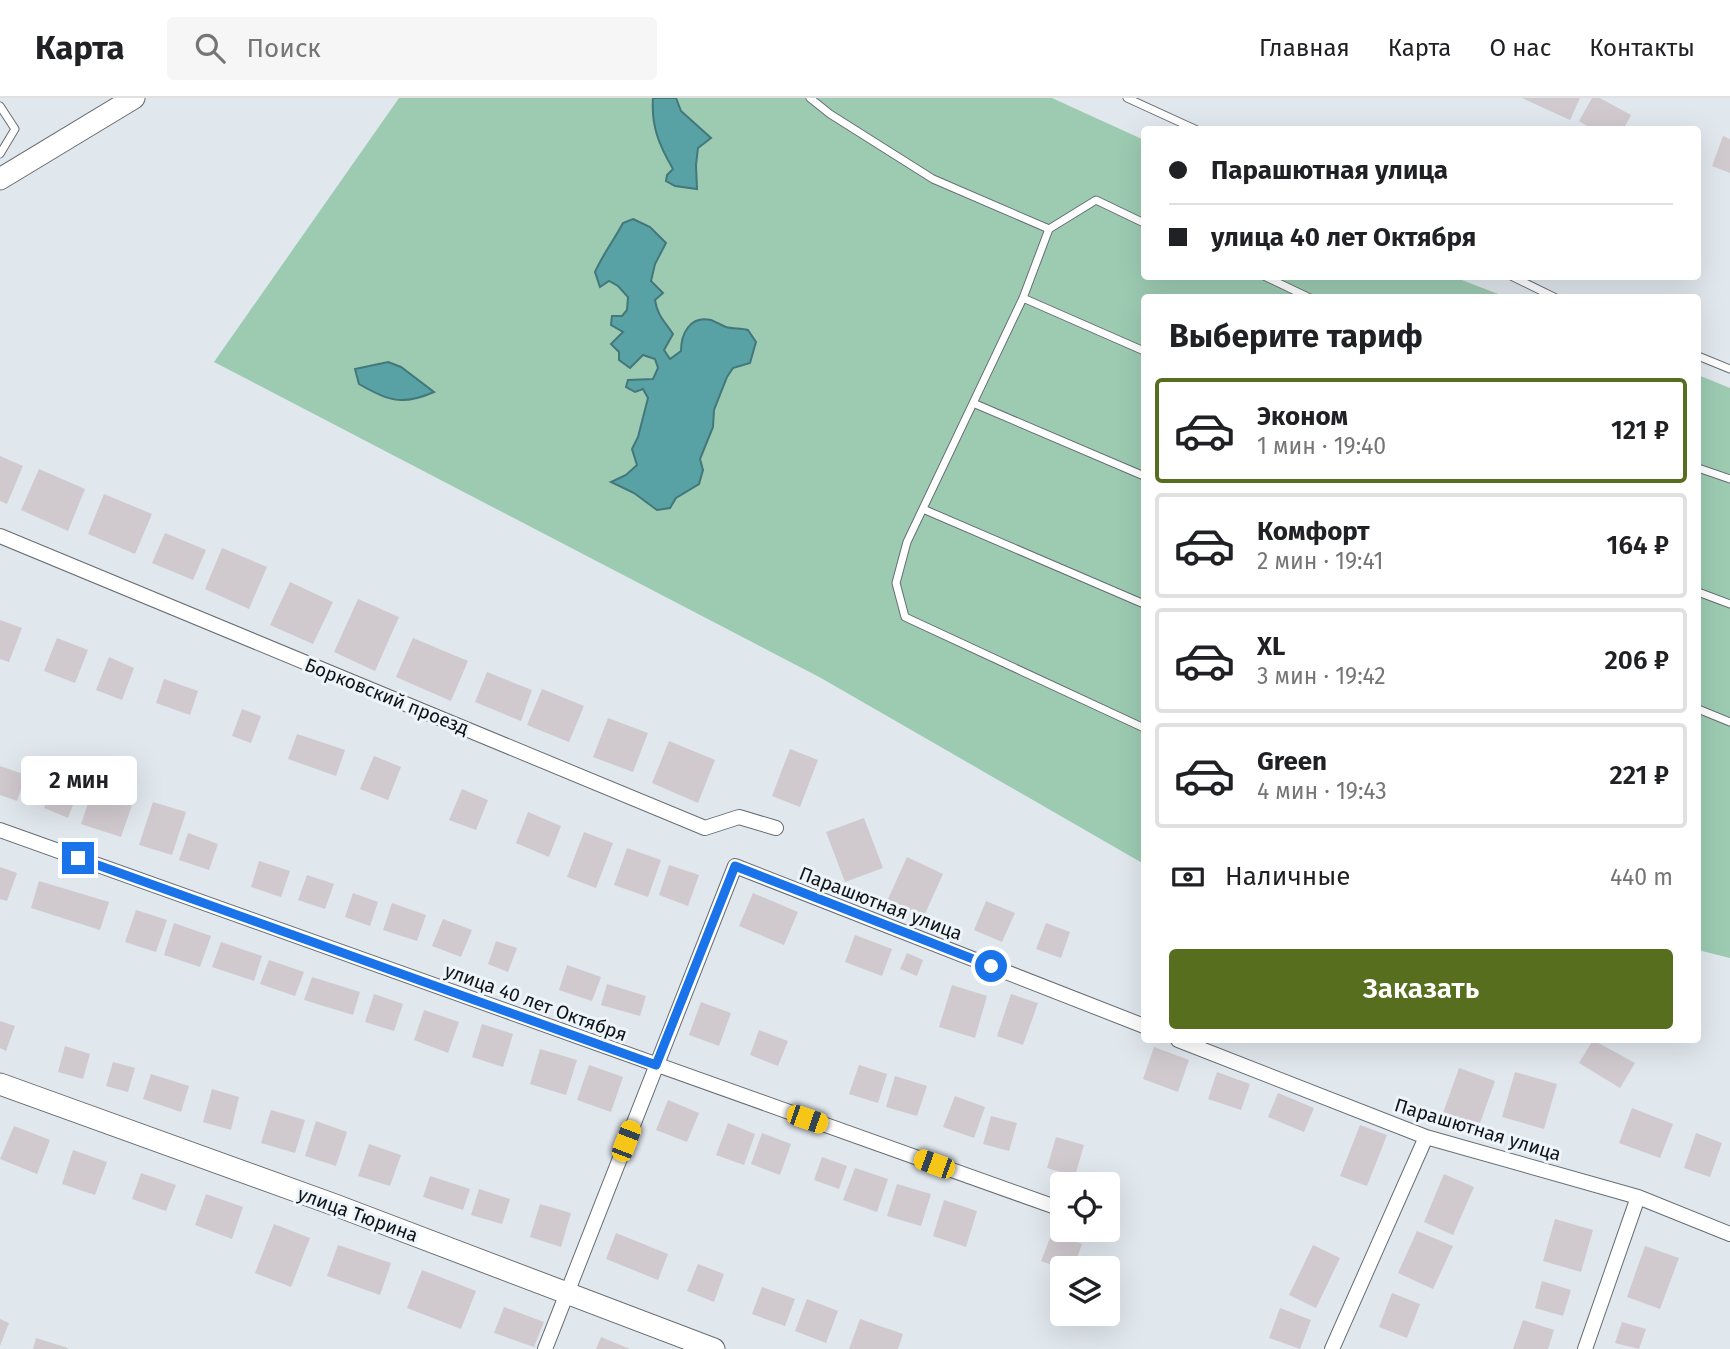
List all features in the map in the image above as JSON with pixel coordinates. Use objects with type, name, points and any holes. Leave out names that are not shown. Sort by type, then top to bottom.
[{"type":"street","points":[[2,176],[134,98]]},
{"type":"street","name":"Борковский проезд","points":[[0,536],[705,828],[740,817],[776,828]]},
{"type":"street","name":"улица 40 лет Октября","points":[[0,830],[1050,1205]]},
{"type":"street","name":"Парашютная улица","points":[[656,1065],[735,866],[1141,1025]]},
{"type":"street","name":"Парашютная улица","points":[[1186,1043],[1426,1136],[1638,1197],[1730,1234]]},
{"type":"street","points":[[545,1349],[656,1065]]},
{"type":"street","name":"улица Тюрина","points":[[0,1084],[335,1205],[714,1349]]},
{"type":"street","points":[[1332,1349],[1426,1136]]},
{"type":"street","points":[[1585,1349],[1638,1197]]},
{"type":"lane","points":[[810,98],[830,114],[933,179],[1049,229]]},
{"type":"lane","points":[[1127,98],[1187,126]]},
{"type":"lane","points":[[0,106],[15,128],[0,154]]},
{"type":"lane","points":[[1141,222],[1096,200],[1049,229],[1023,298],[907,542],[895,583],[905,617],[1141,727]]},
{"type":"lane","points":[[1272,280],[1302,294]]},
{"type":"lane","points":[[1519,280],[1548,294]]},
{"type":"lane","points":[[1023,298],[1141,350]]},
{"type":"lane","points":[[1701,357],[1730,369]]},
{"type":"lane","points":[[973,404],[1141,475]]},
{"type":"lane","points":[[1701,469],[1730,480]]},
{"type":"lane","points":[[923,509],[1141,603]]},
{"type":"lane","points":[[1701,593],[1730,604]]},
{"type":"lane","points":[[1701,710],[1730,722]]},
{"type":"green space","points":[[399,98],[1052,98],[1141,139],[1141,280],[1462,280],[1498,294],[1141,294],[1141,862],[821,678],[214,362]]},
{"type":"green space","points":[[1701,376],[1730,388],[1730,958],[1701,951]]},
{"type":"water","points":[[653,98],[676,98],[681,111],[711,138],[698,148],[697,189],[675,186],[666,181],[667,175],[673,169],[657,135],[653,118]]},
{"type":"water","points":[[633,219],[650,227],[666,243],[655,264],[651,281],[663,293],[655,300],[656,305],[673,334],[664,350],[670,359],[681,351],[685,332],[697,320],[711,320],[726,327],[748,330],[756,342],[750,363],[733,368],[727,377],[714,410],[713,427],[700,459],[703,470],[699,484],[676,498],[670,508],[657,510],[634,493],[611,482],[626,475],[637,465],[632,449],[638,437],[648,398],[643,389],[635,392],[626,387],[628,380],[653,379],[658,368],[655,359],[643,355],[630,368],[619,360],[619,352],[611,344],[623,332],[611,325],[612,316],[622,316],[627,310],[628,297],[609,281],[600,287],[595,272],[623,223]]},
{"type":"water","points":[[388,362],[401,367],[434,392],[413,399],[395,400],[359,384],[355,369]]},
{"type":"building","points":[[1522,98],[1580,98],[1570,120]]},
{"type":"building","points":[[1592,98],[1600,98],[1631,115],[1625,126],[1587,126],[1579,121]]},
{"type":"building","points":[[1723,136],[1730,139],[1730,173],[1712,166]]},
{"type":"building","points":[[0,456],[23,466],[7,504],[0,501]]},
{"type":"building","points":[[39,469],[85,489],[68,531],[21,510]]},
{"type":"building","points":[[104,494],[152,514],[135,554],[88,534]]},
{"type":"building","points":[[165,533],[206,550],[193,580],[152,563]]},
{"type":"building","points":[[222,548],[267,567],[249,609],[205,589]]},
{"type":"building","points":[[290,582],[333,602],[313,644],[270,625]]},
{"type":"building","points":[[358,599],[399,617],[375,671],[334,652]]},
{"type":"building","points":[[0,620],[22,628],[9,662],[0,659]]},
{"type":"building","points":[[57,638],[88,650],[75,683],[44,671]]},
{"type":"building","points":[[413,638],[468,661],[451,701],[396,677]]},
{"type":"building","points":[[109,657],[134,668],[122,700],[96,690]]},
{"type":"building","points":[[487,672],[532,690],[521,721],[475,702]]},
{"type":"building","points":[[164,679],[198,691],[190,715],[156,703]]},
{"type":"building","points":[[542,689],[584,706],[569,742],[527,725]]},
{"type":"building","points":[[242,709],[261,716],[251,743],[232,736]]},
{"type":"building","points":[[608,718],[648,733],[633,772],[593,757]]},
{"type":"building","points":[[297,734],[345,750],[336,776],[288,759]]},
{"type":"building","points":[[669,741],[715,760],[698,803],[652,783]]},
{"type":"building","points":[[790,749],[818,760],[800,807],[772,796]]},
{"type":"building","points":[[374,756],[401,767],[388,800],[360,789]]},
{"type":"building","points":[[0,766],[26,775],[17,801],[0,795]]},
{"type":"building","points":[[54,782],[78,792],[68,818],[44,808]]},
{"type":"building","points":[[462,789],[488,800],[476,830],[449,820]]},
{"type":"building","points":[[92,792],[132,805],[121,837],[81,824]]},
{"type":"building","points":[[153,802],[186,812],[172,855],[139,845]]},
{"type":"building","points":[[528,812],[561,826],[549,857],[516,843]]},
{"type":"building","points":[[864,818],[883,868],[845,882],[826,832]]},
{"type":"building","points":[[584,832],[613,843],[596,888],[567,877]]},
{"type":"building","points":[[188,833],[218,844],[209,870],[179,860]]},
{"type":"building","points":[[627,848],[661,860],[648,897],[614,885]]},
{"type":"building","points":[[907,857],[943,874],[924,916],[888,899]]},
{"type":"building","points":[[259,861],[290,871],[281,897],[251,887]]},
{"type":"building","points":[[669,865],[699,875],[688,906],[659,895]]},
{"type":"building","points":[[0,867],[17,873],[7,901],[0,899]]},
{"type":"building","points":[[307,875],[334,884],[325,909],[298,900]]},
{"type":"building","points":[[39,881],[109,902],[100,930],[31,908]]},
{"type":"building","points":[[353,893],[378,902],[370,926],[345,917]]},
{"type":"building","points":[[753,893],[798,912],[784,945],[739,926]]},
{"type":"building","points":[[986,901],[1015,913],[1002,942],[974,930]]},
{"type":"building","points":[[392,903],[426,915],[417,941],[383,930]]},
{"type":"building","points":[[136,910],[167,920],[156,952],[125,942]]},
{"type":"building","points":[[443,919],[472,930],[461,957],[432,946]]},
{"type":"building","points":[[174,923],[211,936],[200,967],[164,955]]},
{"type":"building","points":[[1046,923],[1070,932],[1061,958],[1036,949]]},
{"type":"building","points":[[855,935],[892,949],[882,976],[845,962]]},
{"type":"building","points":[[496,941],[517,948],[508,972],[488,964]]},
{"type":"building","points":[[221,942],[262,956],[254,981],[212,967]]},
{"type":"building","points":[[907,953],[923,960],[917,976],[900,969]]},
{"type":"building","points":[[269,960],[304,972],[295,996],[260,984]]},
{"type":"building","points":[[567,965],[601,977],[592,1001],[559,990]]},
{"type":"building","points":[[312,977],[360,992],[353,1015],[304,1000]]},
{"type":"building","points":[[607,984],[646,996],[640,1016],[601,1005]]},
{"type":"building","points":[[952,985],[987,996],[975,1038],[939,1027]]},
{"type":"building","points":[[374,994],[403,1004],[394,1031],[365,1022]]},
{"type":"building","points":[[1011,994],[1038,1003],[1023,1045],[997,1036]]},
{"type":"building","points":[[701,1002],[731,1013],[719,1046],[689,1035]]},
{"type":"building","points":[[424,1010],[459,1022],[448,1053],[414,1040]]},
{"type":"building","points":[[0,1021],[15,1026],[6,1051],[0,1048]]},
{"type":"building","points":[[482,1024],[513,1034],[503,1067],[472,1057]]},
{"type":"building","points":[[759,1030],[788,1041],[778,1066],[750,1055]]},
{"type":"building","points":[[1591,1043],[1598,1043],[1635,1063],[1620,1088],[1579,1063]]},
{"type":"building","points":[[65,1046],[90,1054],[83,1079],[58,1072]]},
{"type":"building","points":[[1154,1047],[1189,1060],[1178,1092],[1143,1079]]},
{"type":"building","points":[[540,1049],[577,1060],[566,1095],[530,1084]]},
{"type":"building","points":[[113,1062],[135,1068],[128,1092],[106,1086]]},
{"type":"building","points":[[589,1065],[623,1077],[611,1112],[577,1100]]},
{"type":"building","points":[[859,1065],[887,1074],[878,1103],[849,1094]]},
{"type":"building","points":[[1459,1068],[1495,1081],[1479,1126],[1443,1113]]},
{"type":"building","points":[[1217,1072],[1250,1084],[1241,1110],[1208,1099]]},
{"type":"building","points":[[1515,1072],[1557,1084],[1544,1129],[1502,1117]]},
{"type":"building","points":[[151,1074],[189,1086],[181,1112],[143,1099]]},
{"type":"building","points":[[895,1076],[927,1086],[917,1116],[886,1107]]},
{"type":"building","points":[[212,1089],[239,1097],[231,1130],[203,1122]]},
{"type":"building","points":[[1278,1093],[1314,1108],[1304,1132],[1268,1117]]},
{"type":"building","points":[[955,1096],[985,1107],[974,1138],[943,1127]]},
{"type":"building","points":[[668,1100],[699,1113],[687,1142],[656,1130]]},
{"type":"building","points":[[1632,1108],[1673,1124],[1660,1158],[1619,1143]]},
{"type":"building","points":[[271,1110],[305,1120],[295,1153],[261,1143]]},
{"type":"building","points":[[991,1116],[1017,1123],[1009,1151],[983,1144]]},
{"type":"building","points":[[316,1121],[347,1132],[336,1166],[305,1156]]},
{"type":"building","points":[[728,1123],[755,1134],[744,1165],[716,1155]]},
{"type":"building","points":[[1360,1125],[1387,1135],[1367,1186],[1340,1176]]},
{"type":"building","points":[[14,1126],[50,1140],[37,1174],[0,1159]]},
{"type":"building","points":[[762,1133],[791,1144],[780,1175],[751,1164]]},
{"type":"building","points":[[1696,1133],[1722,1143],[1710,1177],[1684,1168]]},
{"type":"building","points":[[1056,1137],[1084,1145],[1076,1172],[1047,1168]]},
{"type":"building","points":[[369,1144],[401,1155],[390,1186],[358,1176]]},
{"type":"building","points":[[73,1150],[107,1162],[95,1195],[62,1184]]},
{"type":"building","points":[[822,1157],[847,1166],[839,1189],[814,1180]]},
{"type":"building","points":[[855,1168],[888,1179],[877,1212],[843,1200]]},
{"type":"building","points":[[141,1173],[176,1185],[166,1211],[132,1199]]},
{"type":"building","points":[[1444,1174],[1474,1187],[1453,1235],[1424,1222]]},
{"type":"building","points":[[430,1176],[470,1189],[463,1210],[423,1197]]},
{"type":"building","points":[[897,1184],[931,1194],[921,1226],[887,1216]]},
{"type":"building","points":[[479,1189],[510,1199],[502,1224],[471,1215]]},
{"type":"building","points":[[206,1194],[243,1207],[232,1239],[195,1225]]},
{"type":"building","points":[[944,1200],[977,1211],[966,1247],[933,1236]]},
{"type":"building","points":[[540,1204],[571,1213],[561,1247],[530,1237]]},
{"type":"building","points":[[1555,1219],[1593,1230],[1581,1272],[1543,1261]]},
{"type":"building","points":[[274,1224],[310,1238],[291,1287],[255,1273]]},
{"type":"building","points":[[1417,1231],[1453,1246],[1433,1289],[1398,1273]]},
{"type":"building","points":[[616,1233],[668,1254],[658,1280],[606,1259]]},
{"type":"building","points":[[1050,1238],[1050,1242],[1082,1244],[1078,1256],[1050,1256],[1050,1264],[1041,1261]]},
{"type":"building","points":[[338,1245],[391,1263],[380,1295],[327,1276]]},
{"type":"building","points":[[1313,1245],[1340,1258],[1316,1308],[1289,1295]]},
{"type":"building","points":[[1645,1246],[1679,1258],[1660,1309],[1627,1297]]},
{"type":"building","points":[[698,1264],[724,1274],[714,1302],[687,1291]]},
{"type":"building","points":[[422,1270],[476,1291],[461,1329],[407,1308]]},
{"type":"building","points":[[1542,1281],[1571,1290],[1563,1316],[1535,1308]]},
{"type":"building","points":[[762,1287],[795,1299],[785,1326],[752,1314]]},
{"type":"building","points":[[1392,1293],[1420,1304],[1407,1338],[1379,1327]]},
{"type":"building","points":[[807,1299],[838,1311],[826,1343],[795,1331]]},
{"type":"building","points":[[504,1307],[544,1322],[534,1347],[494,1333]]},
{"type":"building","points":[[1280,1308],[1311,1320],[1300,1349],[1269,1338]]},
{"type":"building","points":[[0,1319],[9,1323],[0,1346]]},
{"type":"building","points":[[860,1319],[903,1334],[898,1349],[849,1349]]},
{"type":"building","points":[[1523,1320],[1554,1330],[1548,1349],[1513,1349]]},
{"type":"building","points":[[1622,1322],[1646,1329],[1639,1349],[1615,1343]]},
{"type":"building","points":[[601,1337],[630,1349],[596,1349]]},
{"type":"building","points":[[36,1338],[68,1348],[68,1349],[33,1349]]},
{"type":"route","points":[[78,858],[656,1065],[735,866],[991,966]]}]
